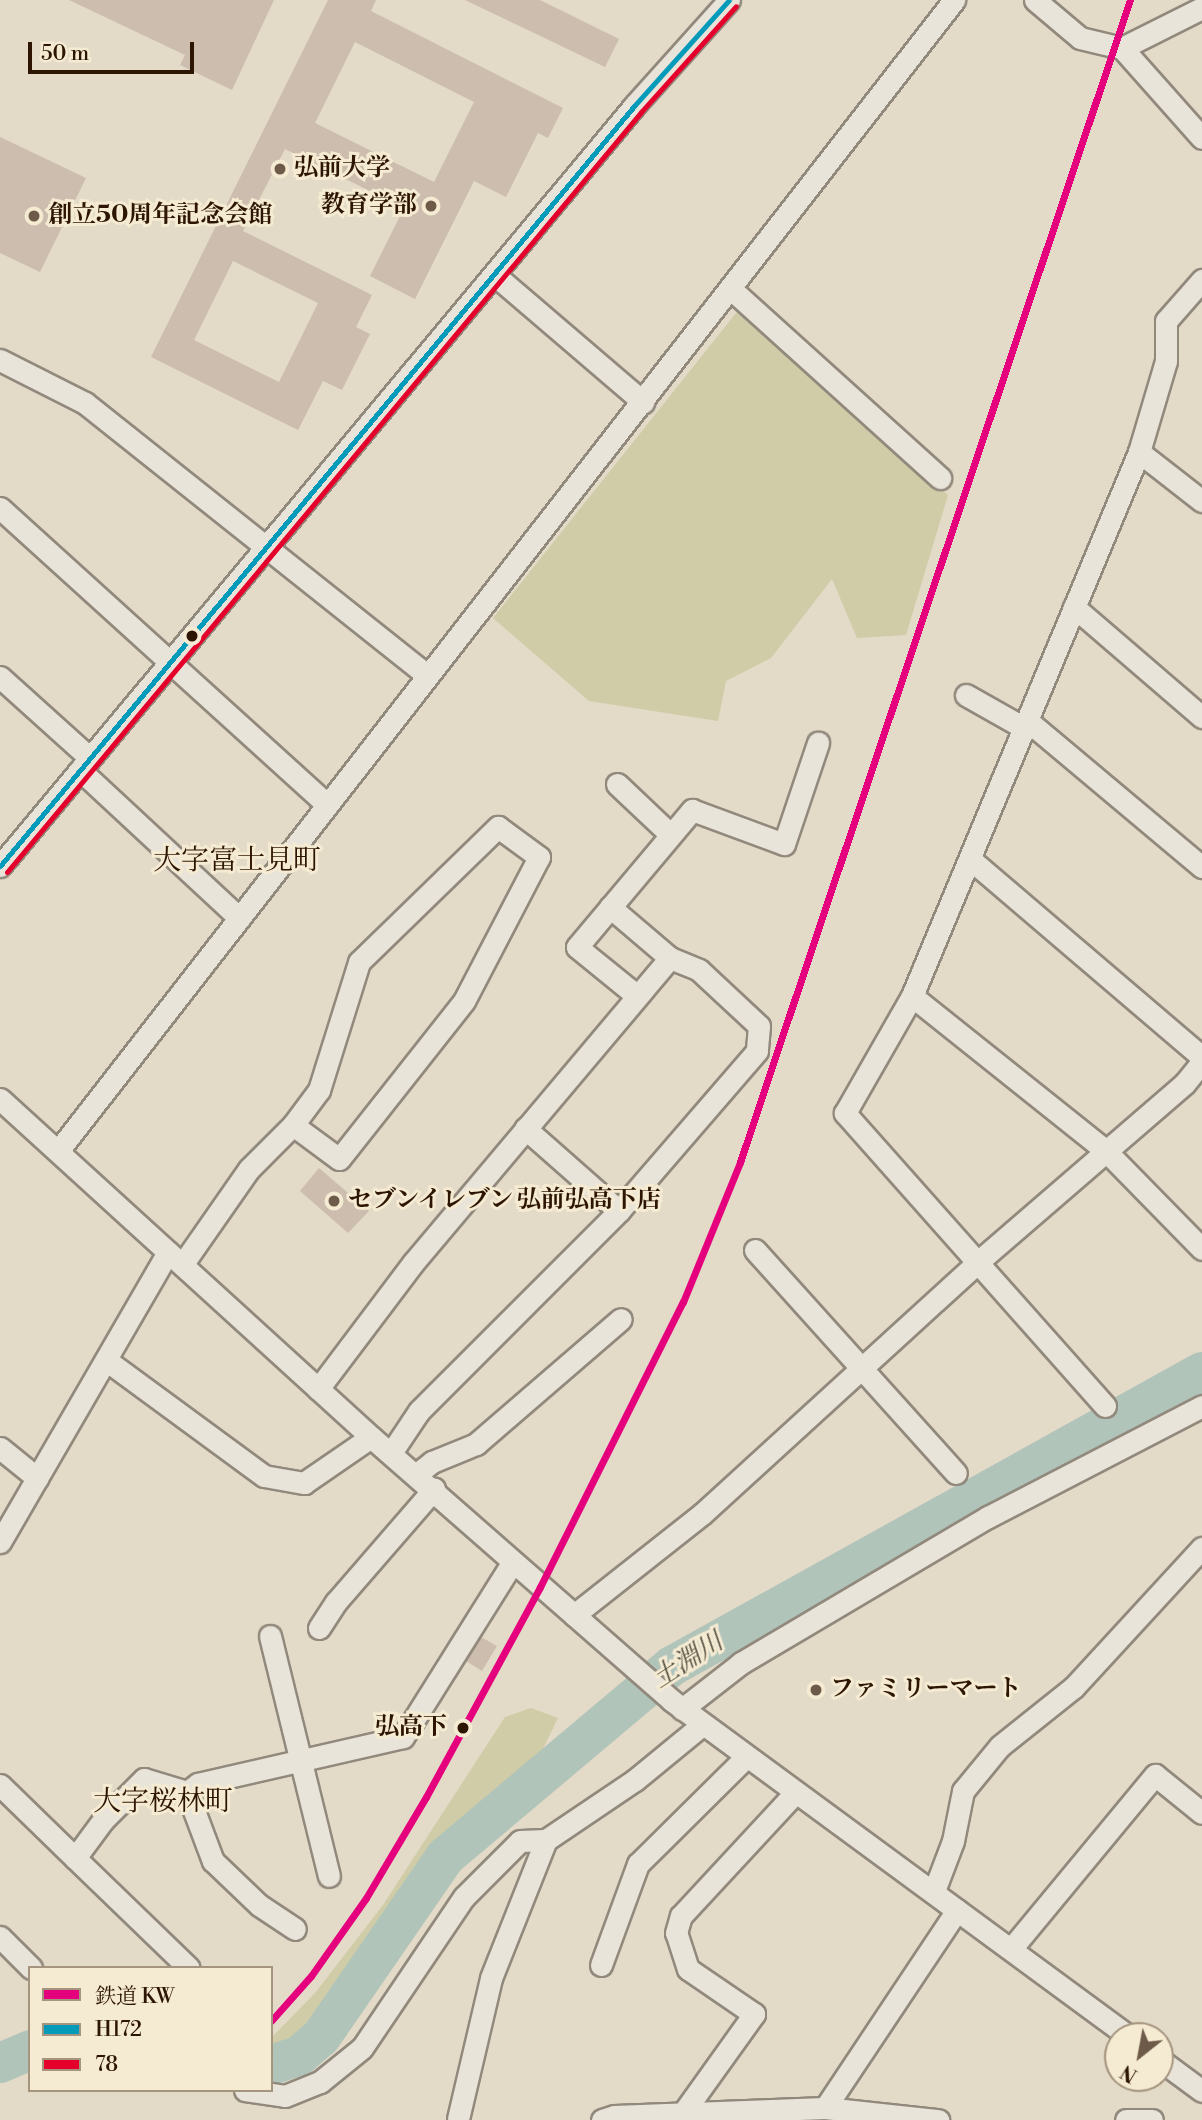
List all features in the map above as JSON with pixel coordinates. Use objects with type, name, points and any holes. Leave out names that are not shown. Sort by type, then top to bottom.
[{"type":"street","points":[[0,866],[496,276],[634,106],[729,0]]},
{"type":"street","points":[[58,1151],[954,0]]},
{"type":"street","points":[[1035,0],[1080,38],[1122,48],[1202,138]]},
{"type":"street","points":[[1122,48],[1202,8]]},
{"type":"street","points":[[496,276],[643,402]]},
{"type":"street","points":[[1105,1406],[845,1113],[912,996],[1028,725],[1139,452],[1166,361],[1166,321],[1202,280]]},
{"type":"street","points":[[730,289],[940,478]]},
{"type":"street","points":[[0,360],[85,403],[265,550],[428,676]]},
{"type":"street","points":[[1139,452],[1202,500]]},
{"type":"street","points":[[0,508],[327,804]]},
{"type":"street","points":[[1074,607],[1202,717]]},
{"type":"street","points":[[0,677],[239,918]]},
{"type":"street","points":[[966,695],[1028,725],[1202,867]]},
{"type":"street","points":[[636,995],[577,947],[692,810],[784,844],[818,743]]},
{"type":"street","points":[[617,784],[671,835]]},
{"type":"street","points":[[0,1542],[106,1360],[175,1258],[249,1169],[293,1125],[319,1090],[359,962],[498,827],[539,857],[464,1001],[339,1159],[293,1125]]},
{"type":"street","points":[[574,1615],[702,1514],[979,1262],[1185,1083],[1202,1060],[970,859]]},
{"type":"street","points":[[391,1453],[419,1411],[620,1211],[757,1051],[759,1026],[699,970],[670,958],[610,906]]},
{"type":"street","points":[[318,1389],[413,1263],[636,995],[670,958]]},
{"type":"street","points":[[912,996],[1106,1151],[1202,1249]]},
{"type":"street","points":[[0,1098],[371,1437],[417,1474],[512,1563],[676,1704],[1109,2022]]},
{"type":"street","points":[[525,1128],[620,1211]]},
{"type":"street","points":[[755,1250],[861,1371],[956,1473]]},
{"type":"street","points":[[417,1474],[432,1462],[476,1444],[621,1319]]},
{"type":"street","points":[[106,1360],[264,1476],[304,1483],[371,1437]]},
{"type":"street","points":[[676,1704],[988,1517],[1202,1406]]},
{"type":"street","points":[[0,1448],[37,1478]]},
{"type":"street","points":[[319,1629],[336,1602],[434,1489]]},
{"type":"street","points":[[933,1891],[953,1841],[963,1791],[1000,1746],[1074,1687],[1202,1548]]},
{"type":"street","points":[[187,1792],[198,1784],[403,1737],[512,1563]]},
{"type":"street","points":[[270,1636],[329,1876]]},
{"type":"street","points":[[258,2092],[285,2096],[320,2082],[362,2048],[464,1897],[520,1841],[546,1840],[635,1780],[702,1725]]},
{"type":"street","points":[[601,1965],[638,1864],[746,1757]]},
{"type":"street","points":[[1011,1949],[1155,1775],[1202,1813]]},
{"type":"street","points":[[75,1858],[103,1820],[144,1779],[187,1792]]},
{"type":"street","points":[[0,1785],[188,1966]]},
{"type":"street","points":[[187,1792],[213,1861],[259,1905],[295,1929]]},
{"type":"street","points":[[683,2113],[754,2014],[688,1969],[676,1933],[681,1916],[795,1793]]},
{"type":"street","points":[[458,2119],[491,1978],[546,1840]]},
{"type":"street","points":[[825,2108],[957,1910]]},
{"type":"street","points":[[0,1937],[30,1966]]},
{"type":"street","points":[[1174,2070],[1202,2091]]},
{"type":"street","points":[[602,2120],[683,2113],[825,2108],[938,2120]]},
{"type":"shaded area","points":[[740,308],[948,495],[906,635],[857,638],[832,579],[771,658],[726,681],[718,721],[589,701],[493,618]]},
{"type":"shaded area","points":[[531,1708],[558,1718],[538,1759],[432,1861],[320,2012],[289,2039],[273,2045],[273,2036],[315,1993],[383,1905],[505,1717]]},
{"type":"building","points":[[69,0],[274,0],[232,90],[180,65],[185,55]]},
{"type":"building","name":"教育学部","points":[[328,0],[376,0],[371,11],[563,108],[548,138],[538,133],[506,197],[474,181],[415,299],[370,276],[404,208],[285,149],[243,231],[372,295],[356,327],[370,334],[342,390],[323,381],[298,430],[151,357]],"holes":[[[355,42],[474,102],[434,182],[315,123]],[[233,261],[318,303],[279,382],[194,340]]]},
{"type":"building","points":[[465,0],[540,0],[619,39],[605,67]]},
{"type":"building","name":"創立50周年記念会館","points":[[0,137],[86,178],[40,272],[0,253]]},
{"type":"building","name":"セブンイレブン 弘前弘高下店","points":[[319,1168],[369,1211],[348,1233],[300,1191]]},
{"type":"building","points":[[481,1637],[497,1646],[482,1671],[466,1661]]},
{"type":"waterway","name":"土淵川","points":[[273,2064],[299,2056],[321,2037],[445,1857],[672,1666],[1202,1372]]},
{"type":"waterway","name":"土淵川","points":[[0,2063],[28,2051]]},
{"type":"rail line","name":"KW","points":[[273,2019],[311,1976],[366,1898],[426,1797],[540,1587],[683,1302],[740,1162],[1130,0]]},
{"type":"transit line","name":"H172","points":[[0,866],[634,106],[729,0]]},
{"type":"transit line","name":"78","points":[[7,872],[641,112],[736,6]]},
{"type":"place","name":"弘前大学","points":[[280,169]]},
{"type":"place","name":"教育学部","points":[[431,206]]},
{"type":"place","name":"創立50周年記念会館","points":[[34,216]]},
{"type":"place","name":"セブンイレブン 弘前弘高下店","points":[[334,1201]]},
{"type":"place","name":"ファミリーマート","points":[[816,1690]]},
{"type":"place","name":"弘高下","points":[[463,1728]]},
{"type":"district","name":"大字富士見町","points":[[237,861]]},
{"type":"district","name":"大字桜林町","points":[[163,1802]]}]
